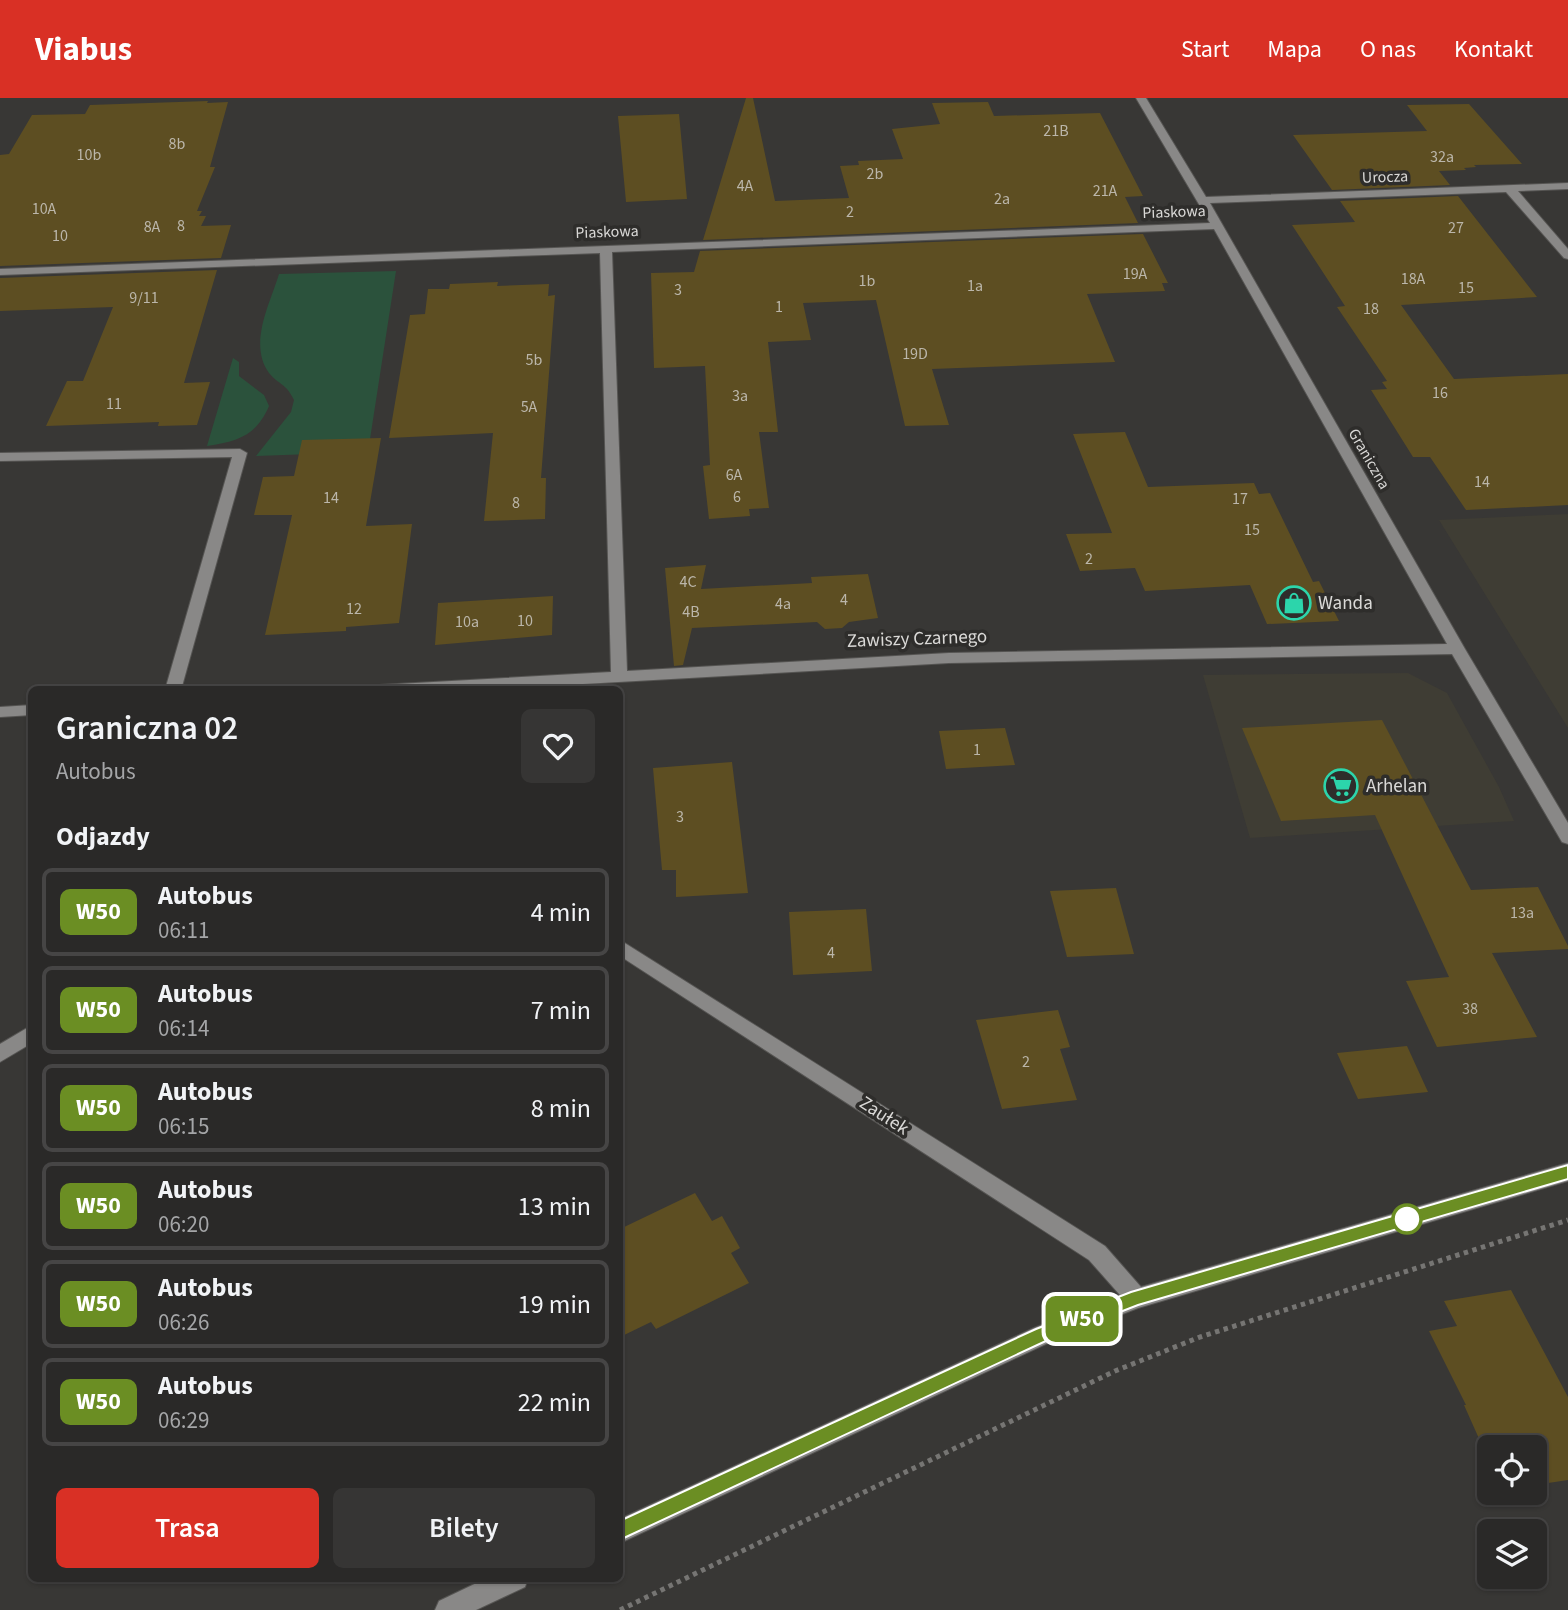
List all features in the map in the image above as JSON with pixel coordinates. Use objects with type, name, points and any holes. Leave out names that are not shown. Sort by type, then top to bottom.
[{"type":"street","name":"Graniczna","points":[[1140,98],[1203,200],[1457,649],[1568,838]]},
{"type":"street","name":"Urocza","points":[[1203,200],[1568,186]]},
{"type":"street","points":[[1509,188],[1568,256]]},
{"type":"street","name":"Piaskowa","points":[[0,272],[1216,226]]},
{"type":"street","points":[[606,248],[619,674]]},
{"type":"street","points":[[0,457],[240,453],[174,686]]},
{"type":"street","name":"Zawiszy Czarnego","points":[[439,686],[619,674],[949,658],[1457,649]]},
{"type":"street","points":[[0,712],[28,710]]},
{"type":"street","name":"Zaułek","points":[[623,949],[1097,1253],[1137,1298]]},
{"type":"street","points":[[0,1055],[28,1036]]},
{"type":"street","points":[[623,1530],[1042,1335],[1137,1298],[1568,1172]]},
{"type":"street","points":[[448,1610],[508,1582]]},
{"type":"path","points":[[620,1610],[1115,1371],[1200,1337],[1568,1220]]},
{"type":"shaded area","points":[[1568,514],[1568,728],[1439,520]]},
{"type":"shaded area","points":[[1408,673],[1447,693],[1499,787],[1514,821],[1250,838],[1203,675]]},
{"type":"green space","points":[[396,271],[368,452],[256,456],[291,412],[294,400],[288,390],[269,373],[260,350],[266,311],[279,274]]},
{"type":"green space","points":[[233,358],[239,362],[239,376],[264,395],[269,406],[252,431],[228,442],[207,446]]},
{"type":"building","points":[[746,98],[753,98],[775,201],[849,198],[840,166],[859,165],[858,161],[903,159],[892,129],[940,124],[932,103],[988,102],[994,116],[1100,113],[1143,196],[1125,197],[1138,223],[703,240]]},
{"type":"building","points":[[208,101],[207,103],[228,102],[210,167],[215,167],[197,211],[202,211],[199,216],[206,216],[201,226],[231,225],[221,258],[0,266],[0,155],[9,154],[32,115],[85,114],[90,105]]},
{"type":"building","points":[[1469,104],[1522,164],[1474,165],[1476,167],[1464,168],[1466,170],[1439,171],[1450,185],[1332,190],[1293,135],[1427,131],[1407,105]]},
{"type":"building","points":[[679,114],[687,199],[626,202],[618,116]]},
{"type":"building","points":[[1458,196],[1537,297],[1401,305],[1454,379],[1568,374],[1568,505],[1466,510],[1430,457],[1413,457],[1371,390],[1387,389],[1382,382],[1387,381],[1337,307],[1345,306],[1292,225],[1355,222],[1340,201]]},
{"type":"building","points":[[1143,234],[1168,283],[1162,283],[1165,291],[1087,294],[1115,362],[932,369],[949,425],[905,426],[876,300],[803,303],[811,340],[768,342],[778,432],[759,432],[769,508],[749,509],[750,516],[709,519],[703,466],[710,465],[705,366],[654,368],[651,273],[694,272],[700,251]]},
{"type":"building","points":[[217,270],[184,383],[210,382],[197,425],[158,426],[159,422],[46,426],[67,381],[83,381],[113,307],[0,311],[0,278]]},
{"type":"building","points":[[498,282],[497,286],[549,284],[548,296],[555,295],[541,478],[546,478],[545,519],[484,521],[493,433],[389,438],[410,315],[425,314],[428,289],[449,289],[450,284]]},
{"type":"building","points":[[1125,432],[1148,487],[1254,483],[1259,494],[1270,493],[1313,582],[1319,581],[1339,621],[1267,624],[1250,585],[1145,591],[1135,568],[1080,571],[1066,534],[1112,533],[1073,434]]},
{"type":"building","points":[[381,438],[366,526],[412,524],[399,623],[346,627],[346,631],[265,635],[292,515],[254,515],[263,477],[294,476],[302,440]]},
{"type":"building","points":[[706,565],[701,589],[812,583],[811,577],[868,574],[878,618],[849,622],[842,628],[825,629],[817,622],[692,628],[683,665],[674,666],[665,568]]},
{"type":"building","points":[[553,596],[552,635],[435,645],[438,603]]},
{"type":"building","points":[[1382,720],[1471,890],[1538,887],[1568,946],[1568,949],[1492,953],[1537,1037],[1437,1047],[1406,981],[1449,977],[1375,815],[1281,821],[1242,728]]},
{"type":"building","points":[[1005,728],[1015,765],[946,769],[939,731]]},
{"type":"building","points":[[732,762],[748,893],[676,897],[676,870],[662,870],[653,768]]},
{"type":"building","points":[[1116,888],[1134,954],[1067,957],[1050,891]]},
{"type":"building","points":[[866,909],[872,971],[793,975],[789,912]]},
{"type":"building","points":[[1058,1010],[1070,1047],[1060,1049],[1077,1100],[1002,1109],[976,1020]]},
{"type":"building","points":[[1407,1046],[1428,1092],[1358,1099],[1337,1053]]},
{"type":"building","points":[[695,1193],[712,1221],[722,1216],[740,1248],[731,1253],[749,1283],[656,1329],[651,1322],[623,1336],[623,1228]]},
{"type":"building","points":[[1511,1290],[1568,1397],[1568,1480],[1547,1483],[1547,1435],[1477,1435],[1466,1405],[1429,1331],[1457,1326],[1444,1301]]},
{"type":"bus line","name":"W50","points":[[623,1530],[1042,1335],[1137,1298],[1568,1172]]},
{"type":"place","name":"Wanda","points":[[1294,603]]},
{"type":"place","name":"Arhelan","points":[[1341,786]]}]
